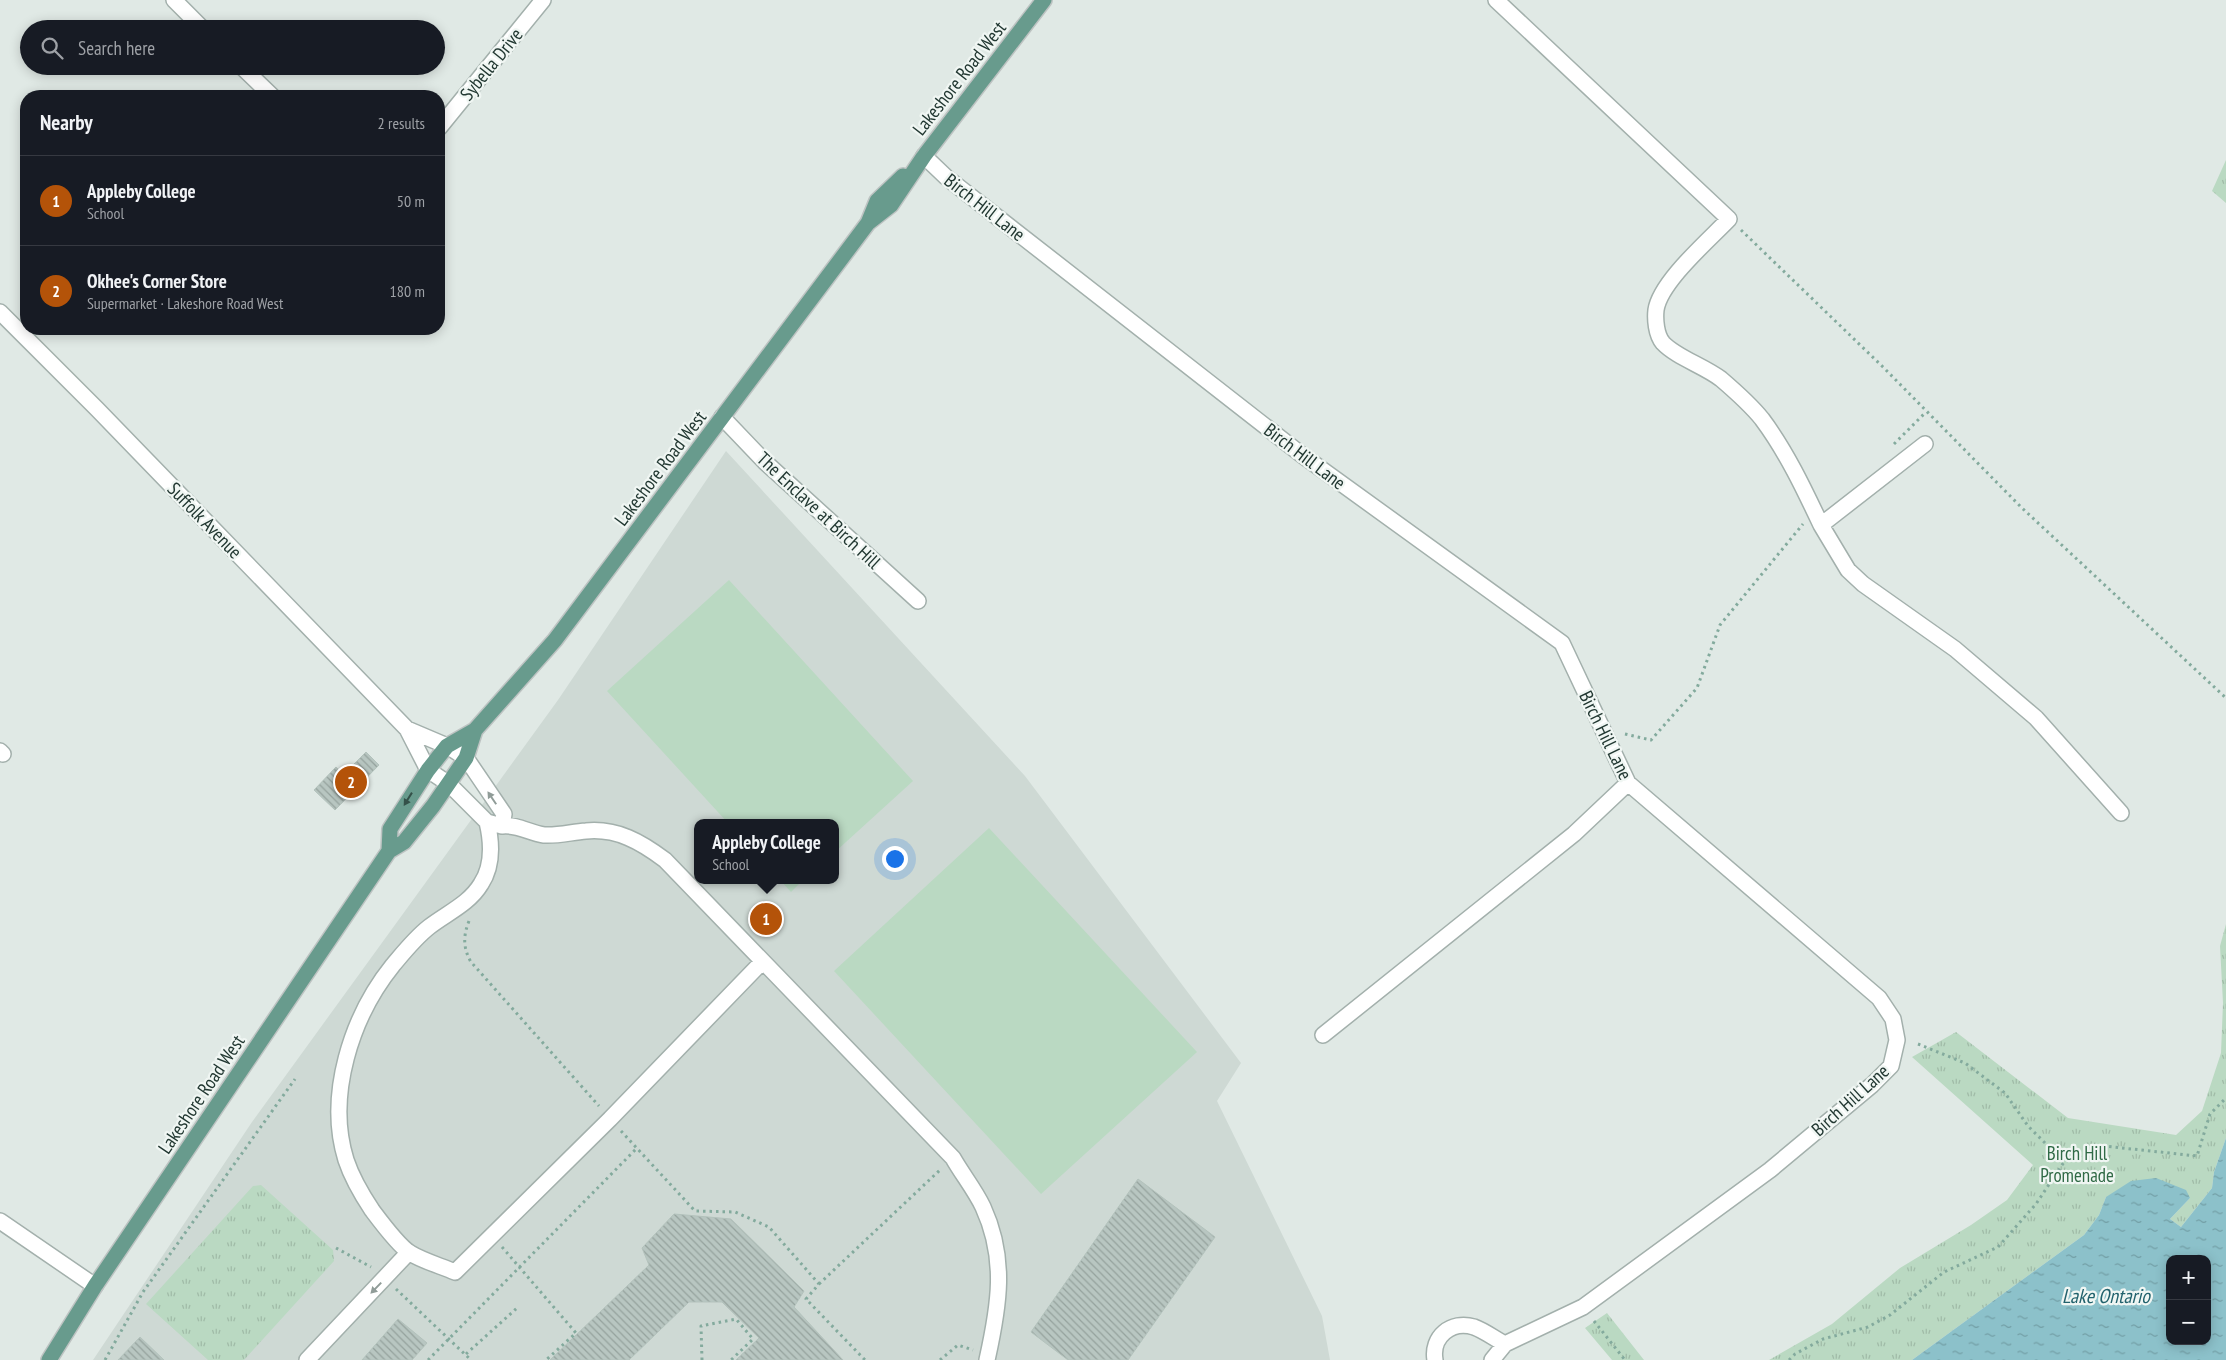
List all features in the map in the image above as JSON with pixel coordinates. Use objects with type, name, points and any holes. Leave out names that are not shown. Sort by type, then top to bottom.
[{"type":"main road","name":"Lakeshore Road West","points":[[389,851],[390,829],[428,770],[447,746],[475,730],[555,640],[868,223],[891,205],[924,156],[1044,0]]},
{"type":"main road","name":"Lakeshore Road West","points":[[49,1360],[95,1286],[389,851],[404,842],[449,784],[466,758],[475,730]]},
{"type":"street","points":[[174,0],[194,20]]},
{"type":"street","name":"Sybella Drive","points":[[445,121],[543,0]]},
{"type":"street","points":[[1496,0],[1729,219],[1674,276],[1661,294],[1656,310],[1656,326],[1662,342],[1712,372],[1740,395],[1761,418],[1780,446],[1848,570],[1863,584],[1955,649],[2036,718],[2121,813]]},
{"type":"street","points":[[250,75],[266,90]]},
{"type":"street","name":"Birch Hill Lane","points":[[924,156],[946,177],[1302,455],[1562,643],[1628,783],[1879,998],[1893,1018],[1897,1040],[1891,1066],[1872,1085],[1770,1170],[1583,1307],[1505,1344],[1492,1360]]},
{"type":"street","name":"Suffolk Avenue","points":[[0,312],[20,332]]},
{"type":"street","name":"Suffolk Avenue","points":[[23,335],[408,729],[428,770]]},
{"type":"street","name":"The Enclave at Birch Hill","points":[[722,418],[765,462],[918,601]]},
{"type":"street","points":[[1818,518],[1925,444]]},
{"type":"street","name":"Suffolk Avenue","points":[[408,729],[447,746],[466,758],[504,814],[502,826]]},
{"type":"street","points":[[428,770],[449,784],[488,822],[502,826],[518,826],[543,835],[606,831],[634,839],[665,860],[953,1158],[982,1206],[997,1251],[1000,1274],[994,1324],[983,1356]]},
{"type":"street","points":[[1323,1035],[1574,834],[1628,783]]},
{"type":"street","points":[[488,822],[491,848],[487,874],[481,885],[468,899],[418,936],[391,967],[378,986],[357,1026],[349,1051],[340,1095],[342,1145],[352,1175],[379,1220],[409,1252],[455,1272],[610,1119],[762,962]]},
{"type":"street","points":[[0,1221],[95,1286]]},
{"type":"street","points":[[307,1360],[409,1252]]},
{"type":"street","points":[[1435,1360],[1434,1353],[1437,1340],[1446,1331],[1457,1326],[1475,1328],[1505,1344]]},
{"type":"path","points":[[1729,219],[1884,367],[2022,508],[2226,698]]},
{"type":"path","points":[[1887,450],[1926,412]]},
{"type":"path","points":[[1602,729],[1651,740],[1697,688],[1720,625],[1800,526],[1818,518]]},
{"type":"path","points":[[472,916],[464,938],[466,954],[471,962],[695,1212],[735,1212],[769,1226],[819,1284]]},
{"type":"path","points":[[1918,1044],[1965,1064],[2004,1093],[2028,1126],[2064,1162]]},
{"type":"path","points":[[105,1360],[143,1292],[295,1079]]},
{"type":"path","points":[[1789,1360],[1795,1354],[1823,1339],[1868,1326],[1890,1316],[1944,1272],[1998,1247],[2036,1204],[2064,1162],[2104,1146],[2196,1156],[2210,1114],[2226,1098]]},
{"type":"path","points":[[428,1360],[637,1148]]},
{"type":"path","points":[[865,1360],[806,1299],[819,1284],[944,1166]]},
{"type":"path","points":[[492,1235],[576,1333],[546,1360]]},
{"type":"path","points":[[336,1248],[374,1268]]},
{"type":"path","points":[[392,1285],[471,1360]]},
{"type":"path","points":[[1583,1307],[1625,1360]]},
{"type":"path","points":[[466,1354],[517,1308]]},
{"type":"path","points":[[702,1360],[701,1326],[736,1319],[753,1339],[731,1360]]},
{"type":"path","points":[[940,1360],[958,1345],[983,1356]]},
{"type":"shaded area","points":[[726,451],[1025,776],[1241,1063],[1217,1101],[1322,1316],[1330,1360],[93,1360],[252,1122],[558,700]]},
{"type":"green space","points":[[2226,160],[2226,203],[2212,191]]},
{"type":"green space","points":[[729,580],[913,781],[839,848],[839,819],[724,819],[607,691]]},
{"type":"green space","points":[[989,828],[1197,1052],[1041,1194],[834,971]]},
{"type":"green space","points":[[784,884],[799,884],[791,892]]},
{"type":"green space","name":"Birch Hill Promenade","points":[[2226,924],[2226,1138],[2214,1172],[2212,1188],[2181,1227],[2170,1219],[2190,1198],[2106,1197],[2099,1215],[2084,1235],[1912,1360],[1769,1360],[1832,1324],[1900,1268],[1971,1225],[2007,1200],[2033,1165],[1912,1057],[1956,1032],[2068,1118],[2176,1135],[2202,1111],[2221,1053],[2223,1003],[2220,946]]},
{"type":"green space","points":[[261,1185],[333,1250],[334,1261],[244,1360],[208,1360],[146,1304],[253,1186]]},
{"type":"green space","points":[[1607,1313],[1644,1360],[1612,1360],[1585,1328]]},
{"type":"water","name":"Lake Ontario","points":[[2226,1138],[2226,1360],[1912,1360],[2084,1235],[2099,1215],[2106,1197],[2131,1181],[2156,1178],[2186,1190],[2190,1198],[2170,1219],[2181,1227],[2212,1188],[2214,1172]]},
{"type":"building","points":[[366,752],[379,765],[335,810],[314,790],[336,767],[343,775]]},
{"type":"building","points":[[1138,1179],[1215,1237],[1128,1360],[1068,1360],[1031,1332]]},
{"type":"building","points":[[674,1214],[731,1219],[804,1291],[794,1307],[843,1360],[736,1360],[759,1338],[722,1302],[689,1302],[629,1360],[550,1360],[649,1265],[642,1248]]},
{"type":"building","points":[[398,1319],[427,1343],[412,1360],[362,1360]]},
{"type":"building","points":[[140,1337],[164,1360],[118,1360]]},
{"type":"place","name":"Okhee's Corner Store","points":[[351,782]]},
{"type":"place","name":"Appleby College","points":[[766,919]]}]
